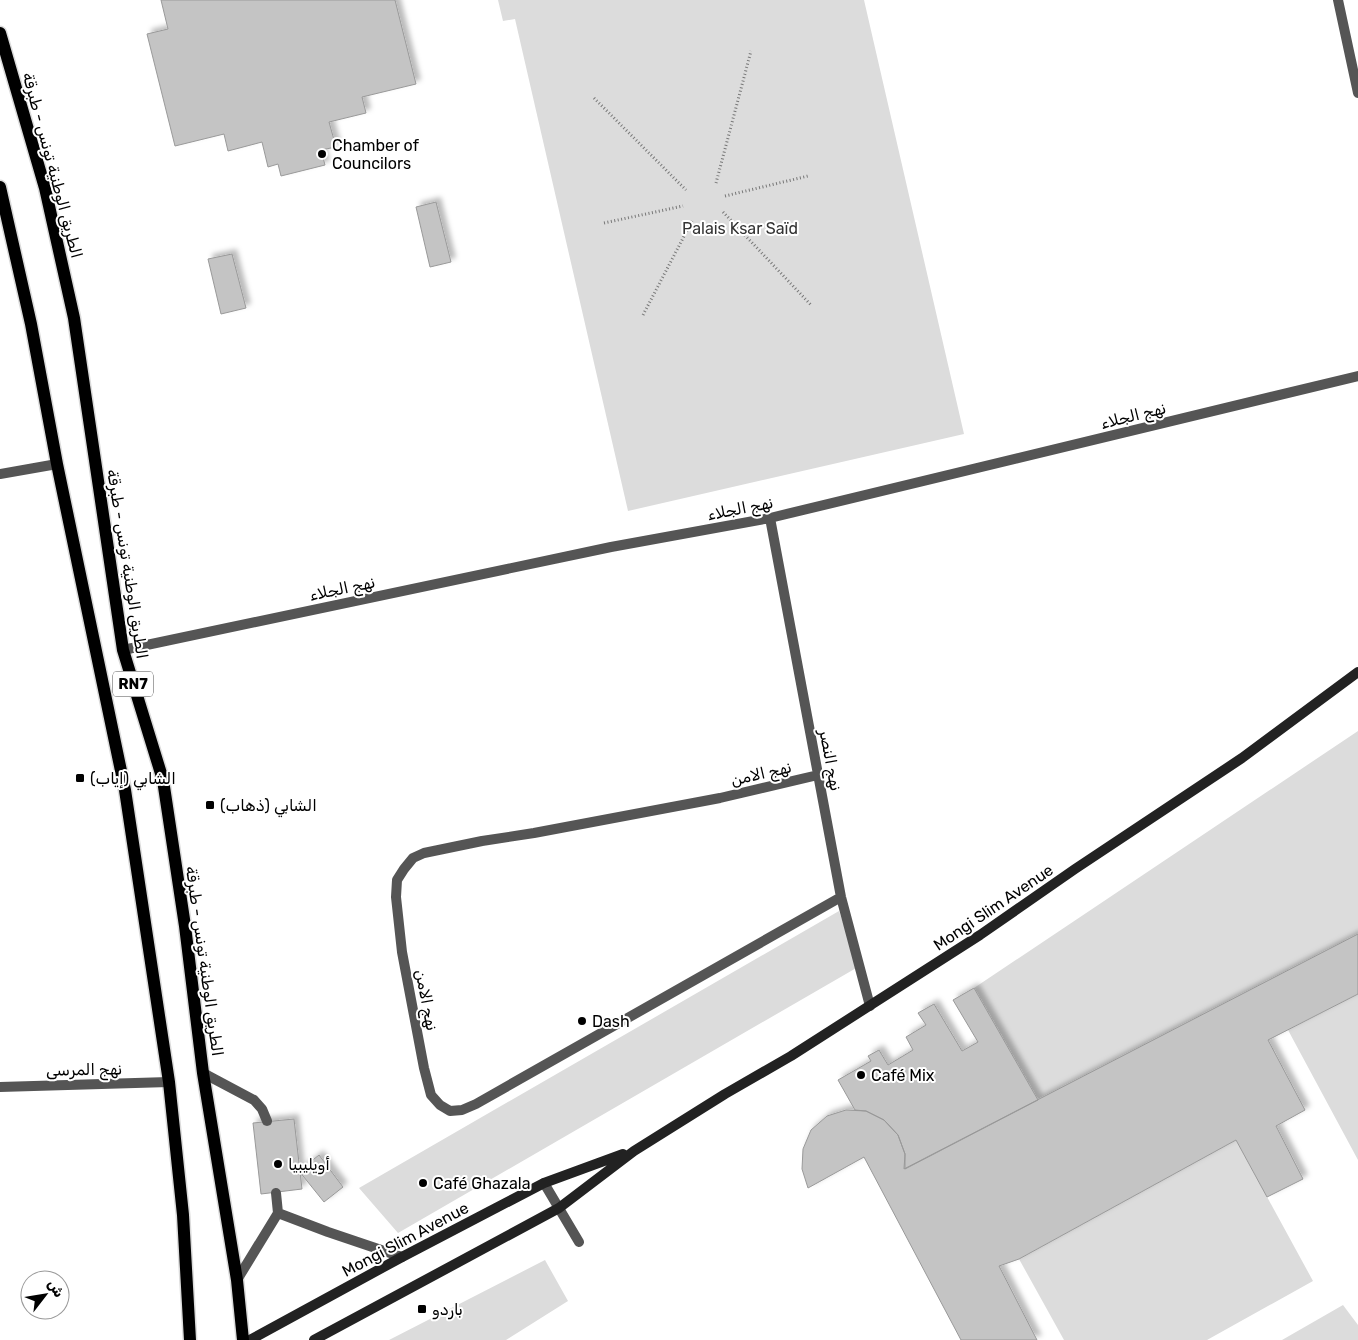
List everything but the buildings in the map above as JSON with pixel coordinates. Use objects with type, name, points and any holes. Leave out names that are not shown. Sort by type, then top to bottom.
[{"type":"main road","name":"الطريق الوطنية تونس - طبرقة","points":[[0,33],[45,188],[74,318],[123,650],[163,780],[185,926],[203,1073],[237,1280],[242,1340]]},
{"type":"main road","name":"RN7","points":[[0,187],[31,324],[57,464],[125,790],[169,1082],[183,1215],[190,1340]]},
{"type":"main road","name":"Mongi Slim Avenue","points":[[314,1340],[559,1208],[634,1150],[791,1056],[980,935],[1075,869],[1242,758],[1358,672]]},
{"type":"main road","name":"Mongi Slim Avenue","points":[[250,1340],[402,1257],[544,1183],[634,1150]]},
{"type":"street","points":[[1338,0],[1358,93]]},
{"type":"street","name":"نهج الجلاء","points":[[123,650],[611,547],[770,518],[1358,376]]},
{"type":"street","points":[[0,474],[57,464]]},
{"type":"street","name":"نهج النصر","points":[[770,518],[841,897],[870,1006]]},
{"type":"street","name":"نهج الامن","points":[[818,775],[720,798],[482,841],[424,853],[413,858],[397,880],[396,897],[402,952],[431,1095],[440,1105],[450,1111],[462,1110],[476,1104],[841,897]]},
{"type":"street","points":[[203,1073],[254,1100],[262,1109],[267,1122]]},
{"type":"street","name":"نهج المرسى","points":[[0,1086],[169,1082]]},
{"type":"street","points":[[544,1183],[579,1242]]},
{"type":"street","points":[[237,1280],[278,1213],[276,1192]]},
{"type":"street","points":[[278,1213],[402,1257]]},
{"type":"path","points":[[716,183],[750,51]]},
{"type":"path","points":[[594,98],[686,190]]},
{"type":"path","points":[[725,196],[808,176]]},
{"type":"path","points":[[604,223],[683,206]]},
{"type":"path","points":[[722,212],[812,306]]},
{"type":"path","points":[[642,314],[693,219]]},
{"type":"green space","name":"Palais Ksar Saïd","points":[[498,0],[864,0],[964,434],[628,511],[515,19],[503,21]]},
{"type":"green space","points":[[1358,731],[1358,934],[1038,1100],[974,988]]},
{"type":"green space","points":[[839,911],[858,967],[398,1233],[359,1188]]},
{"type":"green space","points":[[1358,994],[1358,1160],[1288,1030]]},
{"type":"green space","points":[[1236,1140],[1313,1281],[1207,1340],[1064,1340],[1019,1259]]},
{"type":"green space","points":[[545,1260],[568,1301],[506,1340],[389,1340]]},
{"type":"green space","points":[[1343,1305],[1358,1325],[1358,1340],[1282,1340]]},
{"type":"place","name":"Chamber of Councilors","points":[[322,154]]},
{"type":"place","name":"الشابي (إياب)","points":[[80,778]]},
{"type":"place","name":"الشابي (ذهاب)","points":[[210,805]]},
{"type":"place","name":"Dash","points":[[582,1021]]},
{"type":"place","name":"Café Mix","points":[[861,1075]]},
{"type":"place","name":"أويليبيا","points":[[278,1164]]},
{"type":"place","name":"Café Ghazala","points":[[423,1183]]},
{"type":"place","name":"باردو","points":[[422,1309]]}]
